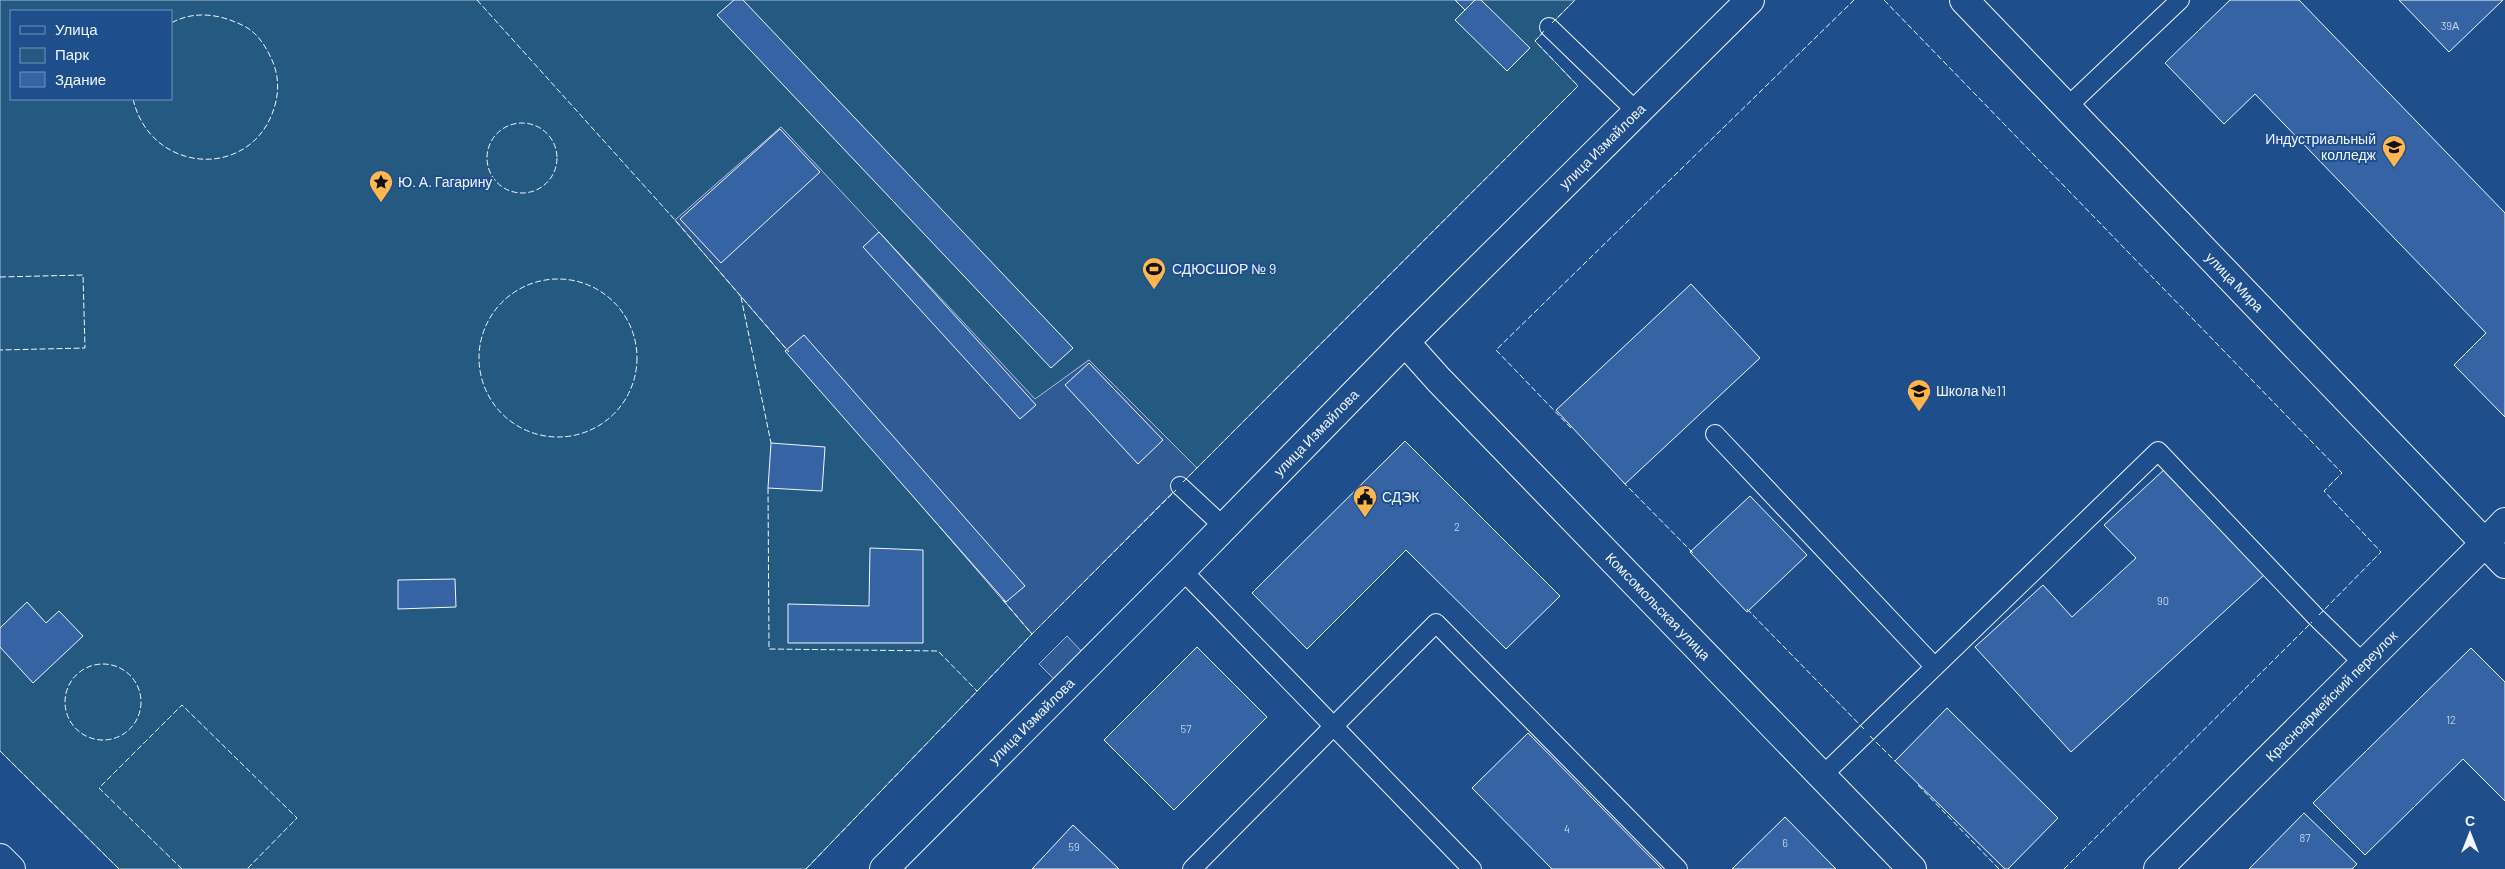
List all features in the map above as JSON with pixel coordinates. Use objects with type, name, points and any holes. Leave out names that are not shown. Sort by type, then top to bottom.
[{"type":"street","name":"улица Измайлова","points":[[884,869],[1182,570],[1405,342],[1750,0]]},
{"type":"street","name":"улица Мира","points":[[1964,0],[2505,564]]},
{"type":"street","name":"Комсомольская улица","points":[[1405,342],[1439,380],[1912,869]]},
{"type":"street","name":"Красноармейский переулок","points":[[2158,869],[2505,522]]},
{"type":"street","points":[[0,858],[11,869]]},
{"type":"lane","points":[[2067,107],[2180,0]]},
{"type":"lane","points":[[1549,27],[1637,112]]},
{"type":"lane","points":[[1714,434],[1934,666]]},
{"type":"lane","points":[[1822,776],[2158,450],[2316,618],[2363,663]]},
{"type":"lane","points":[[1180,486],[1224,527]]},
{"type":"lane","points":[[1182,570],[1472,869]]},
{"type":"lane","points":[[1192,869],[1436,623],[1678,869]]},
{"type":"green space","points":[[0,0],[1575,0],[1535,41],[1578,86],[1197,468],[1089,360],[1035,400],[781,127],[676,220],[1032,634],[806,869],[119,869],[0,751]]},
{"type":"shaded area","points":[[781,127],[1035,399],[1089,360],[1197,468],[1032,634],[675,220]]},
{"type":"shaded area","points":[[1067,636],[1085,655],[1058,683],[1039,664]]},
{"type":"building","points":[[734,0],[743,0],[1073,348],[1051,368],[717,15]]},
{"type":"building","points":[[1455,0],[1475,0],[1465,10]]},
{"type":"building","points":[[1475,0],[1481,0],[1530,48],[1507,71],[1455,20]]},
{"type":"building","name":"Индустриальный колледж","points":[[2230,0],[2299,0],[2505,213],[2505,417],[2454,365],[2486,333],[2255,94],[2224,124],[2165,63]]},
{"type":"building","points":[[2399,0],[2503,0],[2449,52]]},
{"type":"building","points":[[780,129],[820,172],[721,263],[680,219]]},
{"type":"building","points":[[879,232],[1036,405],[1020,419],[863,247]]},
{"type":"building","points":[[1691,284],[1760,358],[1625,484],[1556,410]]},
{"type":"building","points":[[804,335],[1025,586],[1006,602],[785,351]]},
{"type":"building","points":[[1089,363],[1163,440],[1138,464],[1065,385]]},
{"type":"building","points":[[1405,441],[1560,596],[1506,649],[1406,550],[1307,649],[1252,593]]},
{"type":"building","points":[[771,443],[825,447],[822,491],[768,488]]},
{"type":"building","points":[[2166,468],[2264,575],[2071,752],[1975,647],[2043,585],[2072,617],[2136,558],[2104,525]]},
{"type":"building","points":[[1750,496],[1807,555],[1747,612],[1690,552]]},
{"type":"building","points":[[870,548],[923,550],[923,643],[788,643],[788,604],[869,606]]},
{"type":"building","points":[[455,579],[456,607],[398,609],[398,580]]},
{"type":"building","points":[[27,602],[46,623],[59,611],[83,636],[33,683],[0,647],[0,628]]},
{"type":"building","points":[[1197,647],[1267,717],[1174,810],[1104,740]]},
{"type":"building","points":[[2471,648],[2505,682],[2505,801],[2463,759],[2365,855],[2313,803]]},
{"type":"building","points":[[1947,708],[2058,818],[2008,869],[2005,869],[1895,761]]},
{"type":"building","points":[[1528,733],[1662,869],[1552,869],[1472,788]]},
{"type":"building","points":[[2304,813],[2357,864],[2352,869],[2249,869]]},
{"type":"building","points":[[1785,817],[1836,869],[1732,869]]},
{"type":"building","points":[[1073,825],[1119,869],[1032,869]]},
{"type":"fence","points":[[477,0],[675,220],[789,352]]},
{"type":"fence","points":[[1552,23],[1575,0]]},
{"type":"fence","points":[[1571,428],[1496,350],[1854,0]]},
{"type":"fence","points":[[1884,0],[2342,473],[2324,491],[2381,552],[2319,615]]},
{"type":"fence","points":[[133,100],[144,125],[160,143],[181,155],[204,159],[228,156],[249,145],[265,127],[276,101],[277,80],[272,60],[257,36],[244,26],[217,16],[189,16],[172,23]]},
{"type":"fence","points":[[1183,482],[1578,86],[1535,41],[1545,30]]},
{"type":"fence","points":[[515,123],[529,123],[542,129],[551,138],[557,151],[557,158],[555,171],[547,183],[529,193],[515,193],[502,187],[493,178],[487,165],[487,151],[493,138],[502,129],[515,123]]},
{"type":"fence","points":[[0,277],[83,275],[85,348],[0,350]]},
{"type":"fence","points":[[558,279],[588,285],[614,302],[631,328],[637,358],[631,388],[614,414],[588,431],[558,437],[528,431],[502,414],[485,388],[479,358],[485,328],[502,302],[528,285],[558,279]]},
{"type":"fence","points":[[741,297],[771,443]]},
{"type":"fence","points":[[1623,482],[1693,553]]},
{"type":"fence","points":[[768,488],[769,649],[938,651],[977,691]]},
{"type":"fence","points":[[806,869],[1032,634],[1176,490]]},
{"type":"fence","points":[[1003,600],[1032,634]]},
{"type":"fence","points":[[1747,609],[1864,729]]},
{"type":"fence","points":[[2064,869],[2312,622]]},
{"type":"fence","points":[[103,664],[117,667],[130,675],[138,688],[141,702],[138,716],[130,729],[117,737],[103,740],[89,737],[76,729],[68,716],[65,702],[68,688],[76,675],[89,667],[103,664]]},
{"type":"fence","points":[[182,869],[99,788],[182,705],[297,818],[247,869]]},
{"type":"fence","points":[[1870,736],[1897,763]]},
{"type":"fence","points":[[0,751],[119,869]]},
{"type":"fence","points":[[1918,785],[1999,869]]},
{"type":"place","name":"Индустриальный колледж","points":[[2394,168]]},
{"type":"place","name":"Ю. А. Гагарину","points":[[381,203]]},
{"type":"place","name":"СДЮСШОР № 9","points":[[1154,290]]},
{"type":"place","name":"Школа №11","points":[[1919,412]]},
{"type":"place","name":"СДЭК","points":[[1365,518]]}]
